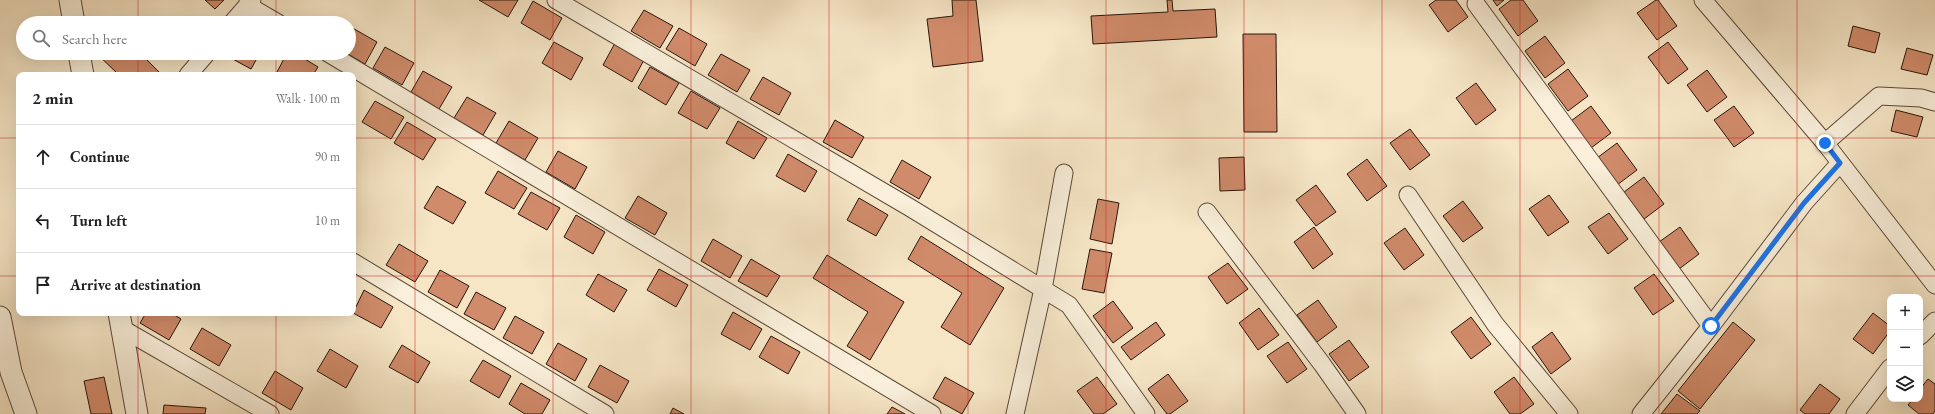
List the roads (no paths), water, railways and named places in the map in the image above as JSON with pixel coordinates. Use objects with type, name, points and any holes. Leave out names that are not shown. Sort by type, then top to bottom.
[{"type":"street","points":[[70,0],[73,16]]},
{"type":"street","points":[[556,0],[909,207],[1069,305],[1146,414]]},
{"type":"street","points":[[1703,0],[1825,143],[1935,285]]},
{"type":"street","points":[[238,16],[250,2],[269,16]]},
{"type":"street","points":[[1476,4],[1711,326]]},
{"type":"street","points":[[80,60],[82,72]]},
{"type":"street","points":[[191,72],[201,60]]},
{"type":"street","points":[[340,60],[932,414]]},
{"type":"street","points":[[1825,143],[1879,96],[1921,98],[1935,102]]},
{"type":"street","points":[[1641,414],[1711,326],[1804,203],[1840,163]]},
{"type":"street","points":[[1015,414],[1043,289],[1064,173]]},
{"type":"street","points":[[1408,195],[1494,324],[1569,414]]},
{"type":"street","points":[[1207,212],[1322,364],[1357,414]]},
{"type":"street","points":[[356,264],[605,414]]},
{"type":"street","points":[[0,317],[5,373],[26,414]]},
{"type":"street","points":[[120,321],[137,414]]},
{"type":"street","points":[[120,321],[270,414]]},
{"type":"street","points":[[1923,333],[1935,321]]},
{"type":"street","points":[[1855,414],[1887,372]]}]
